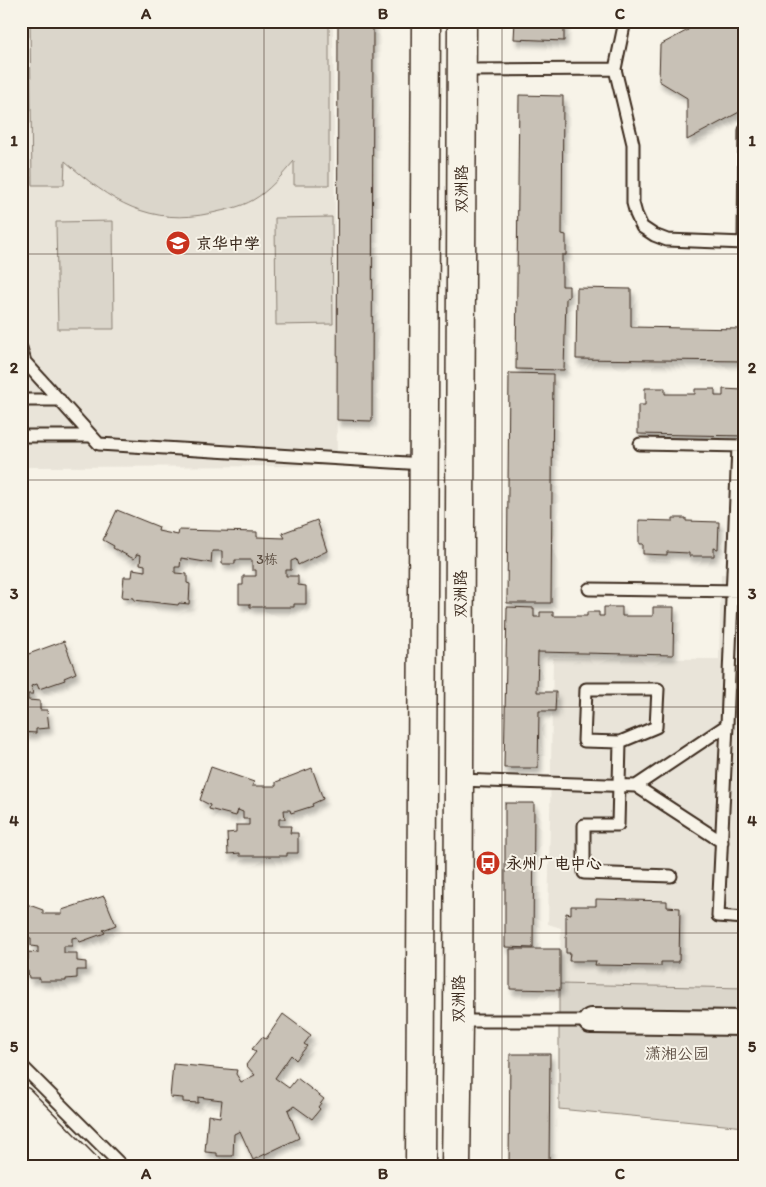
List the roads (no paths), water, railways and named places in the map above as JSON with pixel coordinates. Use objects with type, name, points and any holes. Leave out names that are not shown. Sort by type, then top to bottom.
[{"type":"main road","points":[[420,1166],[426,21]]},
{"type":"main road","name":"双洲路","points":[[456,1166],[462,21]]},
{"type":"main road","points":[[35,1124],[85,1166]]},
{"type":"street","points":[[590,1021],[745,1023]]},
{"type":"lane","points":[[625,21],[615,69],[633,144],[633,203],[642,227],[654,235],[667,240],[744,243],[745,130]]},
{"type":"lane","points":[[462,70],[615,69]]},
{"type":"lane","points":[[21,348],[26,362],[99,444],[424,464]]},
{"type":"lane","points":[[21,400],[60,400]]},
{"type":"lane","points":[[21,436],[91,436]]},
{"type":"lane","points":[[640,444],[741,446],[732,591],[728,725],[718,916],[745,918]]},
{"type":"lane","points":[[589,588],[745,591]]},
{"type":"lane","points":[[586,689],[658,689],[656,727],[620,742],[584,741],[586,689]]},
{"type":"lane","points":[[636,786],[728,725]]},
{"type":"lane","points":[[620,742],[618,825],[584,825],[584,873],[671,876]]},
{"type":"lane","points":[[459,780],[636,786],[722,842]]},
{"type":"lane","points":[[458,1021],[590,1021]]},
{"type":"lane","points":[[21,1065],[35,1124],[122,1166]]},
{"type":"place","name":"京华中学","points":[[178,243]]},
{"type":"place","name":"永州广电中心","points":[[488,863]]},
{"type":"park label","name":"潇湘公园","points":[[677,1053]]}]
